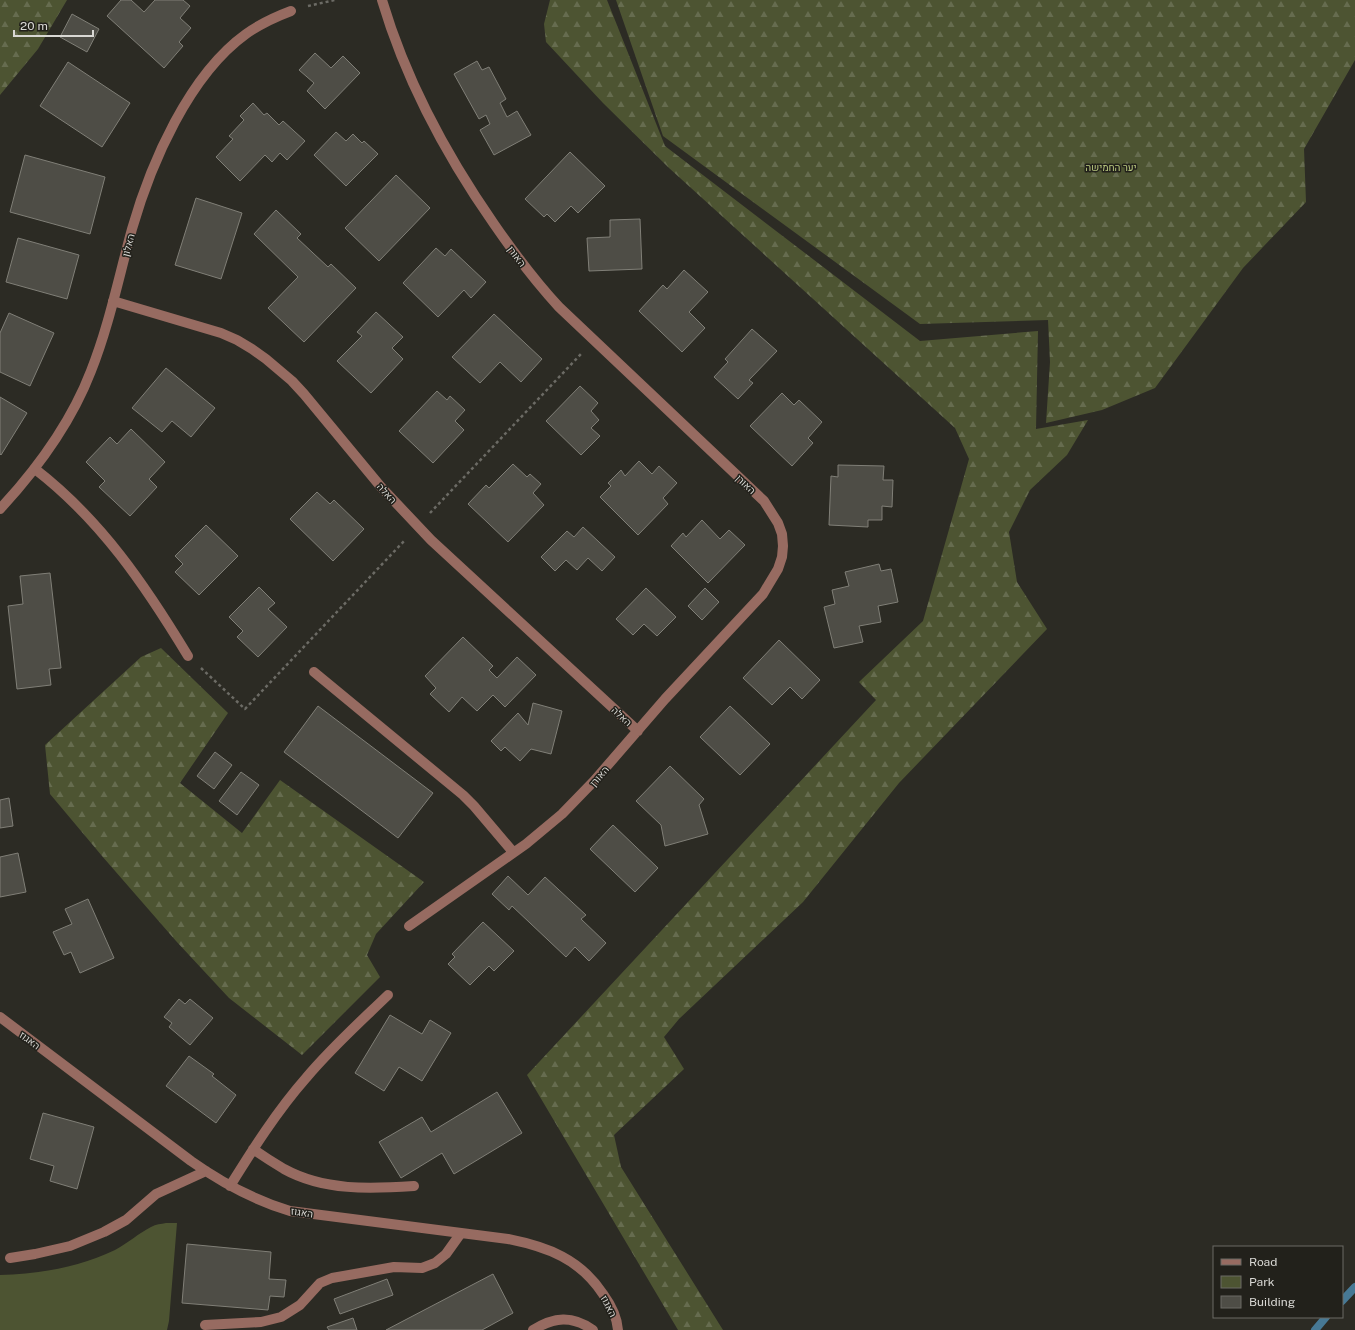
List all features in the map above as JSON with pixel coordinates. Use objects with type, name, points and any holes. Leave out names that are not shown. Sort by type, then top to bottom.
[{"type":"street","name":"האורן","points":[[382,0],[393,35],[407,71],[425,109],[446,149],[510,248],[535,280],[559,307],[764,501],[778,523],[782,534],[782,557],[778,570],[768,588],[665,699],[579,798],[544,829],[514,852],[409,926]]},
{"type":"street","name":"האלון","points":[[0,509],[35,468],[59,435],[84,388],[97,357],[132,229],[145,190],[164,144],[184,106],[215,63],[230,48],[260,25],[291,11]]},
{"type":"street","name":"האלה","points":[[113,301],[220,332],[237,340],[270,362],[304,394],[371,475],[431,540],[638,731]]},
{"type":"street","points":[[35,468],[73,501],[105,536],[149,594],[188,656]]},
{"type":"street","points":[[314,672],[463,795],[514,852]]},
{"type":"street","points":[[230,1186],[253,1149],[305,1079],[322,1059],[388,995]]},
{"type":"street","name":"האגוז","points":[[0,1017],[206,1171],[230,1186],[264,1202],[290,1210],[461,1232],[537,1245],[564,1256],[588,1274],[599,1287],[614,1313],[618,1330]]},
{"type":"street","points":[[253,1149],[285,1169],[317,1182],[339,1186],[366,1188],[414,1186]]},
{"type":"street","points":[[10,1258],[70,1246],[104,1232],[126,1220],[156,1194],[206,1171]]},
{"type":"street","points":[[205,1325],[261,1322],[281,1317],[300,1305],[320,1283],[332,1278],[394,1267],[422,1268],[435,1263],[446,1254],[461,1232]]},
{"type":"street","points":[[533,1330],[544,1323],[555,1320],[572,1320],[593,1330]]},
{"type":"path","points":[[291,11],[335,0]]},
{"type":"path","points":[[188,656],[245,709]]},
{"type":"green space","points":[[0,0],[67,0],[38,49],[0,95]]},
{"type":"green space","points":[[550,0],[607,0],[665,146],[920,341],[1038,331],[1036,429],[1088,420],[1067,455],[1030,490],[1009,532],[1017,582],[1047,629],[899,783],[803,902],[679,1019],[664,1037],[684,1069],[614,1135],[621,1167],[723,1330],[678,1330],[527,1075],[876,700],[859,682],[923,621],[969,459],[955,428],[669,168],[603,103],[546,42],[544,24]]},
{"type":"green space","name":"יער החמישה","points":[[616,0],[1355,0],[1355,60],[1304,149],[1306,202],[1243,268],[1155,388],[1102,410],[1046,423],[1050,362],[1048,320],[920,324],[663,136]]},
{"type":"green space","points":[[161,648],[228,713],[180,783],[242,833],[280,780],[424,882],[376,934],[367,955],[380,977],[302,1055],[229,998],[176,941],[50,794],[45,745],[141,657]]},
{"type":"green space","points":[[166,1223],[177,1223],[167,1330],[0,1330],[0,1275],[44,1271],[88,1261],[115,1250],[153,1226]]},
{"type":"building","points":[[121,0],[131,0],[144,12],[155,0],[183,0],[190,6],[180,18],[191,28],[179,42],[183,46],[164,68],[107,16]]},
{"type":"building","points":[[72,14],[99,29],[87,52],[60,37]]},
{"type":"building","points":[[315,53],[331,68],[343,56],[360,73],[325,109],[307,91],[314,83],[299,70]]},
{"type":"building","points":[[477,61],[482,70],[489,67],[506,99],[500,103],[507,117],[517,111],[531,135],[494,155],[480,130],[490,124],[486,115],[479,119],[454,74]]},
{"type":"building","points":[[68,62],[130,103],[102,147],[40,106]]},
{"type":"building","points":[[253,103],[264,115],[267,113],[279,125],[283,121],[305,141],[287,160],[280,153],[272,162],[265,155],[240,181],[216,157],[233,139],[229,136],[244,120],[240,116]]},
{"type":"building","points":[[336,132],[346,141],[353,134],[362,143],[364,141],[378,154],[346,186],[314,155]]},
{"type":"building","points":[[570,152],[605,186],[578,213],[571,206],[555,222],[547,214],[544,217],[525,199]]},
{"type":"building","points":[[25,155],[105,177],[90,234],[10,212]]},
{"type":"building","points":[[396,175],[430,208],[379,261],[345,228]]},
{"type":"building","points":[[196,198],[242,213],[221,279],[175,265]]},
{"type":"building","points":[[276,210],[301,234],[297,238],[328,267],[331,264],[356,288],[304,342],[268,308],[298,277],[254,234]]},
{"type":"building","points":[[640,219],[642,269],[589,271],[587,238],[610,237],[610,220]]},
{"type":"building","points":[[18,238],[79,255],[67,299],[6,282]]},
{"type":"building","points":[[436,248],[445,256],[451,249],[486,282],[471,298],[464,290],[438,317],[403,283]]},
{"type":"building","points":[[684,270],[708,292],[689,312],[705,328],[682,352],[639,311],[663,285],[667,289]]},
{"type":"building","points":[[376,312],[403,337],[392,348],[403,359],[371,393],[337,361],[362,336],[357,332]]},
{"type":"building","points":[[9,313],[54,333],[30,386],[0,372],[0,333]]},
{"type":"building","points":[[494,314],[542,359],[521,382],[500,362],[480,383],[452,357]]},
{"type":"building","points":[[752,329],[777,351],[749,380],[753,383],[738,399],[714,377],[728,362],[725,359]]},
{"type":"building","points":[[166,368],[215,408],[191,437],[172,421],[162,432],[132,408]]},
{"type":"building","points":[[580,386],[598,403],[591,411],[599,420],[591,428],[600,436],[581,455],[546,421]]},
{"type":"building","points":[[437,391],[447,400],[450,396],[465,410],[455,421],[464,430],[433,463],[399,431]]},
{"type":"building","points":[[782,393],[794,405],[799,400],[822,422],[808,438],[813,443],[792,466],[750,426]]},
{"type":"building","points":[[0,397],[27,413],[1,455],[0,454]]},
{"type":"building","points":[[131,429],[165,462],[149,479],[157,487],[130,516],[99,487],[105,481],[86,462],[110,437],[117,444]]},
{"type":"building","points":[[639,461],[652,474],[659,466],[677,483],[663,498],[668,504],[638,535],[600,497],[611,486],[608,483],[621,470],[625,476]]},
{"type":"building","points":[[513,464],[527,477],[530,474],[541,484],[533,493],[544,505],[508,542],[468,504],[486,485],[489,488]]},
{"type":"building","points":[[838,465],[884,466],[883,480],[893,480],[892,507],[882,506],[882,520],[868,520],[868,527],[829,525],[831,476],[838,477]]},
{"type":"building","points":[[317,492],[330,504],[334,500],[364,529],[333,561],[290,519]]},
{"type":"building","points":[[702,520],[720,539],[729,530],[745,545],[708,583],[671,546],[683,533],[686,537]]},
{"type":"building","points":[[206,525],[238,556],[199,595],[175,572],[183,564],[175,556]]},
{"type":"building","points":[[583,527],[615,557],[602,571],[588,558],[577,570],[566,560],[555,571],[541,557],[567,531],[574,537]]},
{"type":"building","points":[[879,564],[881,571],[891,569],[898,602],[878,606],[881,622],[859,626],[863,642],[834,648],[824,607],[835,604],[832,590],[849,586],[845,572]]},
{"type":"building","points":[[50,573],[61,668],[49,669],[51,685],[17,689],[8,606],[23,604],[20,576]]},
{"type":"building","points":[[259,587],[275,603],[268,609],[287,627],[258,657],[237,637],[243,631],[229,617]]},
{"type":"building","points":[[646,588],[676,617],[657,636],[644,624],[633,635],[616,619]]},
{"type":"building","points":[[705,588],[719,602],[702,620],[688,606]]},
{"type":"building","points":[[463,637],[493,666],[489,670],[497,678],[517,657],[536,675],[505,707],[493,695],[477,711],[462,697],[449,712],[430,694],[436,688],[425,676]]},
{"type":"building","points":[[779,640],[820,680],[802,699],[790,687],[772,705],[743,678]]},
{"type":"building","points":[[533,703],[562,711],[551,754],[531,749],[520,761],[505,747],[501,751],[491,741],[518,713],[528,725]]},
{"type":"building","points":[[318,706],[433,793],[398,838],[284,752]]},
{"type":"building","points":[[730,706],[770,744],[740,775],[700,737]]},
{"type":"building","points":[[215,752],[232,765],[214,789],[197,776]]},
{"type":"building","points":[[670,766],[704,799],[699,805],[708,834],[665,846],[661,825],[636,801]]},
{"type":"building","points":[[241,772],[259,785],[237,815],[219,801]]},
{"type":"building","points":[[9,798],[13,826],[0,828],[0,800]]},
{"type":"building","points":[[613,825],[658,868],[635,892],[590,849]]},
{"type":"building","points":[[18,853],[26,892],[0,897],[0,857]]},
{"type":"building","points":[[508,876],[528,895],[545,877],[586,915],[581,919],[606,943],[589,961],[575,947],[566,957],[512,906],[509,910],[492,894]]},
{"type":"building","points":[[88,899],[114,958],[80,973],[71,952],[64,955],[53,932],[72,924],[65,909]]},
{"type":"building","points":[[483,922],[514,951],[494,971],[489,966],[470,985],[448,964],[455,957],[452,954]]},
{"type":"building","points":[[179,999],[185,1004],[190,999],[213,1018],[190,1045],[169,1027],[172,1023],[164,1017]]},
{"type":"building","points":[[390,1015],[422,1034],[430,1020],[451,1033],[422,1081],[399,1067],[384,1091],[355,1073]]},
{"type":"building","points":[[189,1056],[214,1074],[212,1076],[236,1095],[216,1123],[166,1086]]},
{"type":"building","points":[[497,1092],[522,1133],[454,1174],[442,1153],[401,1178],[379,1142],[422,1117],[431,1132]]},
{"type":"building","points":[[43,1113],[94,1127],[77,1189],[50,1181],[54,1166],[30,1159]]},
{"type":"building","points":[[187,1244],[271,1252],[269,1279],[286,1280],[284,1297],[270,1296],[268,1310],[182,1303]]},
{"type":"building","points":[[493,1274],[513,1313],[482,1330],[386,1330]]},
{"type":"building","points":[[387,1279],[393,1295],[340,1314],[334,1299]]},
{"type":"building","points":[[353,1318],[357,1330],[329,1330],[327,1327]]},
{"type":"waterway","points":[[1343,1300],[1355,1287]]},
{"type":"waterway","points":[[1315,1330],[1325,1318]]}]
